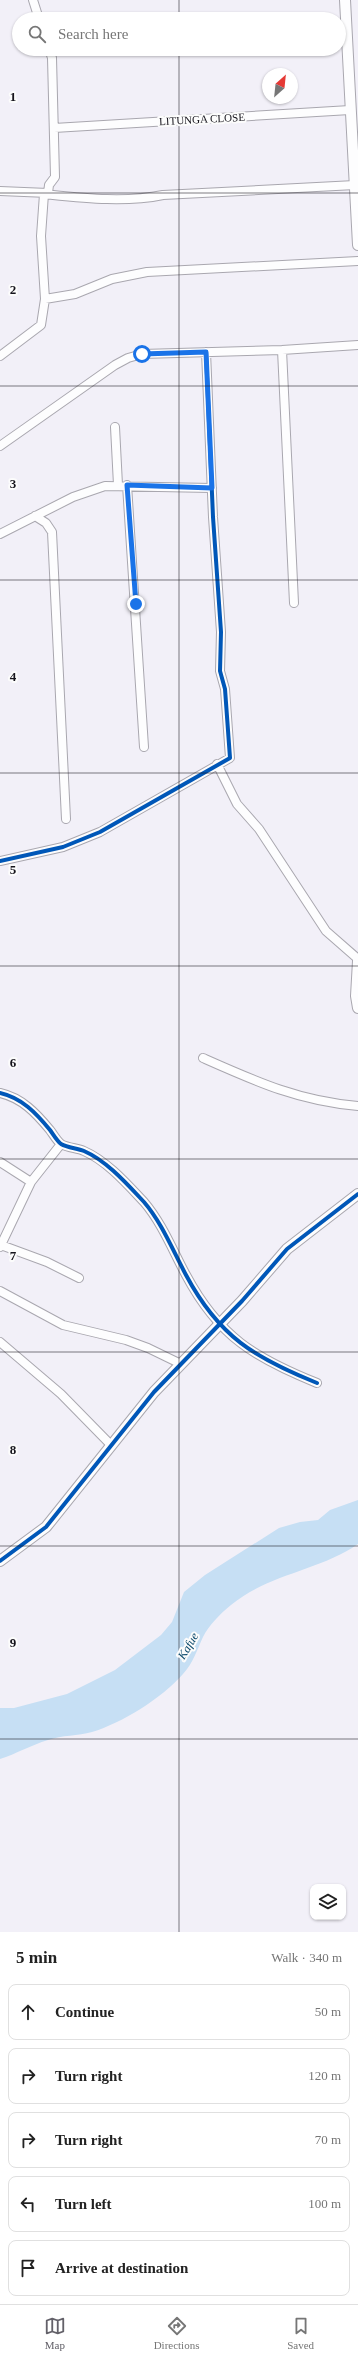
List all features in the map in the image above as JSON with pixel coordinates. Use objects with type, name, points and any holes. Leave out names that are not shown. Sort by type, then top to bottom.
[{"type":"street","points":[[344,12],[345,0]]},
{"type":"street","points":[[33,1],[37,12]]},
{"type":"street","points":[[346,47],[354,97],[350,110],[358,245]]},
{"type":"street","points":[[0,356],[41,325],[45,299],[42,236],[46,193],[49,185],[55,177],[51,56]]},
{"type":"street","name":"LITUNGA CLOSE","points":[[54,128],[350,110]]},
{"type":"street","points":[[0,191],[46,193],[105,199],[142,199],[163,195],[355,185]]},
{"type":"street","points":[[45,299],[75,294],[112,279],[147,272],[358,261]]},
{"type":"street","points":[[0,446],[128,358],[142,354],[282,350],[358,345]]},
{"type":"street","points":[[282,350],[294,603]]},
{"type":"street","points":[[0,861],[63,847],[100,832],[174,791],[217,764],[230,758],[225,689],[220,671],[221,632],[212,488],[206,352]]},
{"type":"street","points":[[115,427],[118,485]]},
{"type":"street","points":[[0,534],[95,488],[127,485],[212,488]]},
{"type":"street","points":[[127,485],[144,747]]},
{"type":"street","points":[[35,516],[46,523],[52,532],[66,820]]},
{"type":"street","points":[[217,764],[237,804],[259,828],[326,931],[358,965],[356,996],[358,1008]]},
{"type":"street","points":[[203,1058],[275,1090],[331,1104],[358,1106]]},
{"type":"street","points":[[0,1093],[18,1099],[32,1110],[61,1144],[85,1151],[100,1161],[144,1202],[153,1214],[187,1278],[219,1324],[240,1344],[258,1356],[317,1383]]},
{"type":"street","points":[[61,1144],[31,1182],[0,1246],[47,1262],[79,1278]]},
{"type":"street","points":[[0,1162],[31,1182]]},
{"type":"street","points":[[0,1561],[46,1527],[110,1444],[154,1392],[242,1301],[287,1249],[358,1194]]},
{"type":"street","points":[[0,1291],[63,1325],[126,1340],[154,1350],[181,1364]]},
{"type":"street","points":[[0,1342],[60,1394],[110,1444]]},
{"type":"water","name":"Kafue","points":[[358,1500],[358,1544],[327,1561],[261,1586],[231,1605],[208,1628],[186,1670],[174,1683],[153,1701],[116,1723],[104,1728],[87,1733],[53,1738],[0,1759],[0,1708],[14,1708],[67,1694],[115,1670],[161,1635],[172,1622],[184,1592],[205,1575],[279,1528],[300,1522],[318,1520],[330,1510]]},
{"type":"cycle path","points":[[0,861],[63,847],[100,832],[230,758],[225,689],[220,671],[221,632],[213,517],[206,352]]},
{"type":"cycle path","points":[[0,1093],[22,1102],[34,1112],[61,1144],[92,1155],[109,1167],[131,1188],[150,1210],[167,1237],[186,1275],[199,1296],[212,1315],[226,1330],[257,1354],[295,1374],[317,1383]]},
{"type":"cycle path","points":[[0,1561],[46,1527],[154,1392],[242,1301],[287,1249],[358,1194]]},
{"type":"route","points":[[136,604],[127,485],[165,488],[212,488],[206,352],[142,354]]}]
